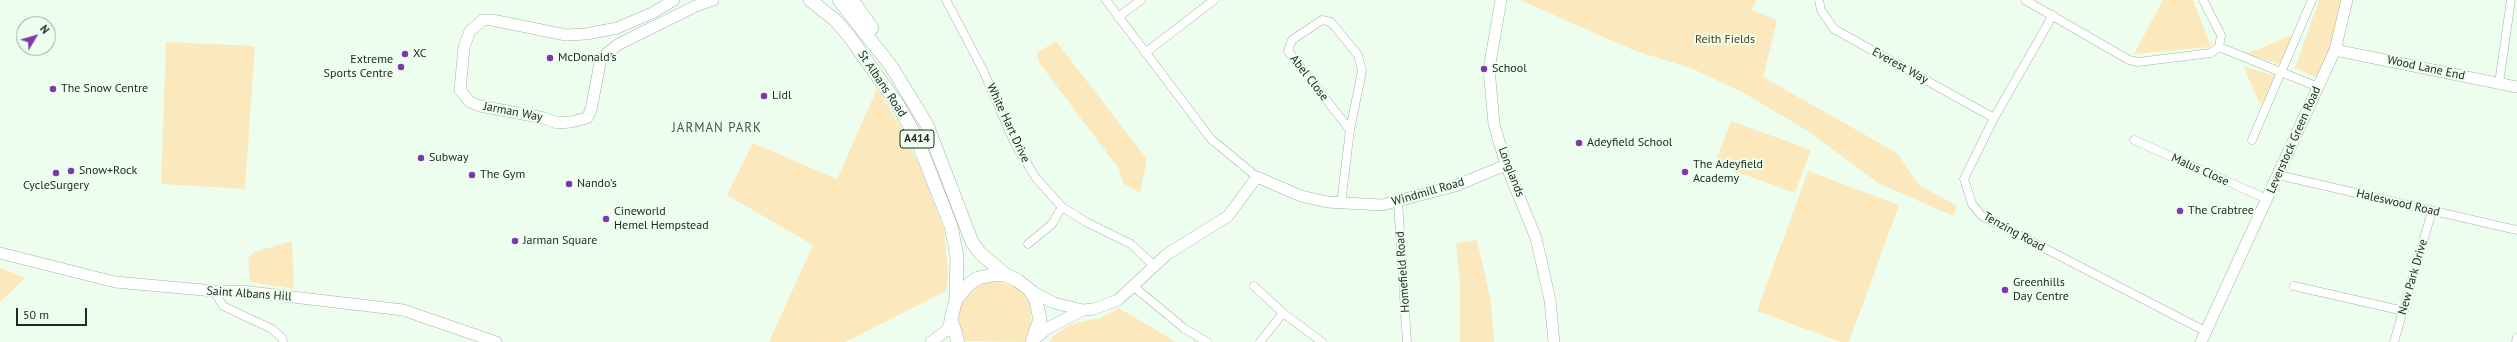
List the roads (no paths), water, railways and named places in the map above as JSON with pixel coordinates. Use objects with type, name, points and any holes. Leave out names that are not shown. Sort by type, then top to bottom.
[{"type":"main road","name":"St Albans Road","points":[[810,0],[835,20],[850,36],[898,105],[916,137],[951,226],[957,256],[956,299]]},
{"type":"main road","name":"St Albans Road","points":[[839,0],[891,66],[927,125],[972,242],[980,253],[1006,275],[1017,280],[1031,291]]},
{"type":"main road","name":"A414","points":[[852,0],[898,66],[927,125]]},
{"type":"main road","points":[[958,342],[951,319],[956,299],[969,284],[978,278],[992,275],[1006,275]]},
{"type":"main road","points":[[1031,291],[1038,305],[1040,319],[1032,342]]},
{"type":"street","name":"Jarman Way","points":[[674,0],[652,13],[617,28],[586,34],[566,35],[492,20],[483,20],[470,32],[464,47],[460,90],[470,102],[480,106],[558,122],[571,122],[587,118],[591,110],[601,58],[619,44],[698,5],[713,0]]},
{"type":"street","name":"White Hart Drive","points":[[946,0],[983,70],[1024,161],[1062,207],[1086,222],[1131,244],[1153,265]]},
{"type":"street","name":"Windmill Road","points":[[1106,0],[1211,139],[1257,177],[1301,196],[1341,204],[1382,205],[1455,186],[1506,165]]},
{"type":"street","points":[[1118,17],[1141,0]]},
{"type":"street","points":[[1146,53],[1214,0]]},
{"type":"street","name":"Longlands","points":[[1501,0],[1493,37],[1489,76],[1494,124],[1506,165],[1536,238],[1550,300],[1554,342]]},
{"type":"street","name":"Everest Way","points":[[1819,0],[1821,10],[1834,29],[1994,118]]},
{"type":"street","points":[[2025,0],[2130,60],[2138,62],[2211,53],[2219,47],[2221,35],[2203,0]]},
{"type":"street","points":[[2252,140],[2280,71],[2312,0]]},
{"type":"street","name":"Leverstock Green Road","points":[[2201,342],[2335,50],[2347,0]]},
{"type":"street","points":[[2499,83],[2511,0]]},
{"type":"street","name":"Tenzing Road","points":[[2053,15],[1994,118],[1964,179],[1972,204],[1982,216],[2205,331]]},
{"type":"street","name":"Abel Close","points":[[1341,204],[1350,130],[1362,71],[1358,56],[1331,22],[1322,20],[1292,40],[1288,51],[1350,130]]},
{"type":"street","points":[[2219,47],[2318,87]]},
{"type":"street","name":"Wood Lane End","points":[[2335,50],[2517,87]]},
{"type":"street","name":"Malus Close","points":[[2134,140],[2267,200]]},
{"type":"street","name":"Haleswood Road","points":[[2278,175],[2517,230]]},
{"type":"street","points":[[1031,291],[1044,299],[1083,310],[1094,309],[1118,300],[1153,265],[1228,216],[1257,177]]},
{"type":"street","name":"Homefield Road","points":[[1398,202],[1407,342]]},
{"type":"street","points":[[1028,244],[1052,224],[1062,207]]},
{"type":"street","name":"New Park Drive","points":[[2394,342],[2432,211]]},
{"type":"street","name":"Saint Albans Hill","points":[[0,253],[115,282],[214,291],[242,291],[403,310],[496,342]]},
{"type":"street","points":[[1133,286],[1185,329],[1207,342]]},
{"type":"street","points":[[1254,286],[1283,313],[1322,342]]},
{"type":"street","points":[[2294,286],[2404,311]]},
{"type":"street","points":[[214,291],[223,306],[272,329],[282,338],[283,342]]},
{"type":"street","points":[[1032,342],[1048,328],[1083,310]]},
{"type":"street","points":[[1260,342],[1283,313]]},
{"type":"street","points":[[931,342],[947,330],[951,319]]},
{"type":"street","points":[[2516,342],[2517,338]]},
{"type":"place","name":"XC","points":[[405,54]]},
{"type":"place","name":"McDonald's","points":[[550,58]]},
{"type":"place","name":"Extreme Sports Centre","points":[[401,67]]},
{"type":"place","name":"School","points":[[1484,69]]},
{"type":"place","name":"The Snow Centre","points":[[53,89]]},
{"type":"place","name":"Lidl","points":[[764,96]]},
{"type":"place","name":"Adeyfield School","points":[[1579,143]]},
{"type":"place","name":"Subway","points":[[421,158]]},
{"type":"place","name":"Snow+Rock","points":[[71,171]]},
{"type":"place","name":"The Adeyfield Academy","points":[[1685,172]]},
{"type":"place","name":"CycleSurgery","points":[[56,173]]},
{"type":"place","name":"The Gym","points":[[472,175]]},
{"type":"place","name":"Nando's","points":[[569,184]]},
{"type":"place","name":"The Crabtree","points":[[2180,211]]},
{"type":"place","name":"Cineworld Hemel Hempstead","points":[[606,219]]},
{"type":"place","name":"Jarman Square","points":[[515,241]]},
{"type":"place","name":"Greenhills Day Centre","points":[[2005,290]]},
{"type":"district","name":"JARMAN PARK","points":[[717,128]]},
{"type":"park label","name":"Reith Fields","points":[[1725,40]]}]
